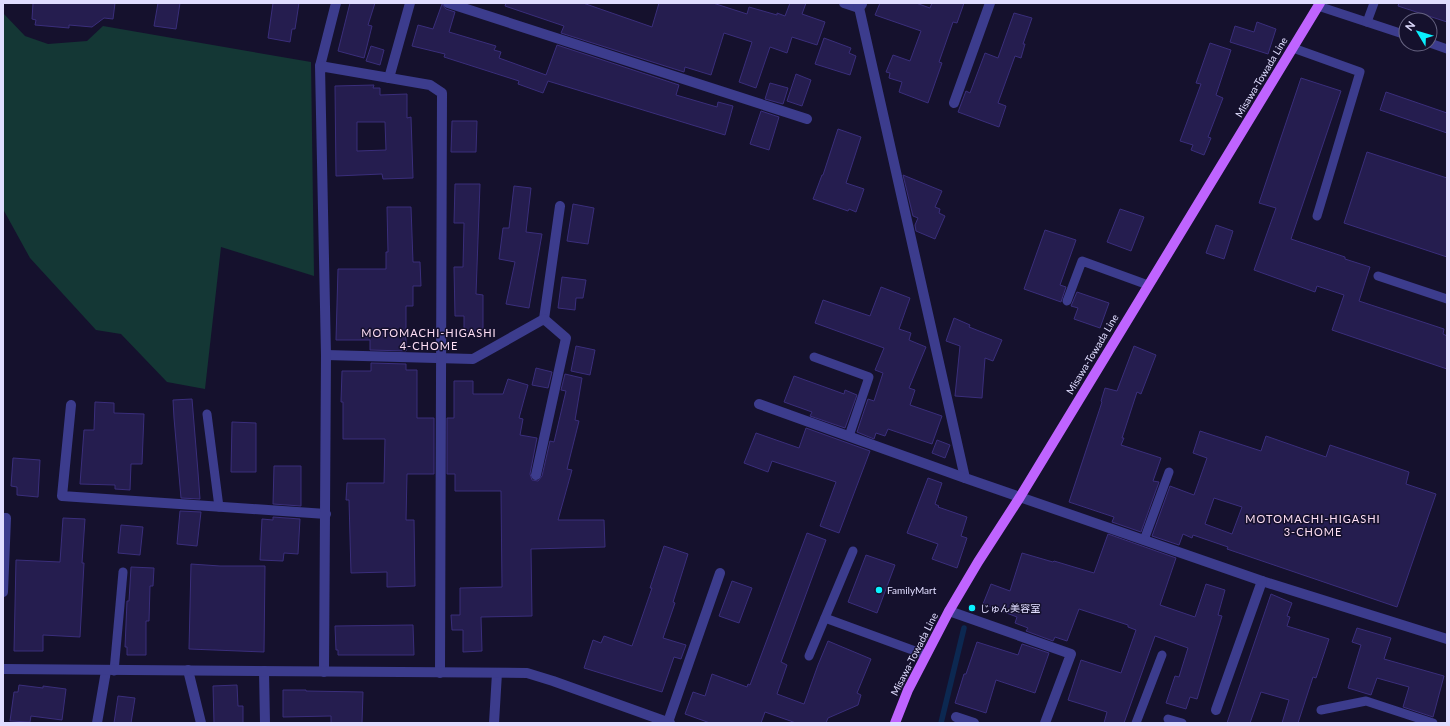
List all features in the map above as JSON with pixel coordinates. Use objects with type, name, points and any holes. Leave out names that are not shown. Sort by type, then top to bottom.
[{"type":"main road","name":"Misawa-Towada Line","points":[[895,723],[908,690],[926,655],[978,562],[1020,497],[1319,4]]},
{"type":"street","points":[[324,672],[326,355],[320,66],[336,3]]},
{"type":"street","points":[[389,78],[410,3]]},
{"type":"street","points":[[448,3],[807,119]]},
{"type":"street","points":[[844,3],[860,5],[965,478]]},
{"type":"street","points":[[954,103],[990,3]]},
{"type":"street","points":[[320,66],[430,84],[442,93],[440,673]]},
{"type":"street","points":[[544,319],[560,206]]},
{"type":"street","points":[[326,355],[473,359],[544,319]]},
{"type":"street","points":[[536,474],[566,338],[544,319]]},
{"type":"street","points":[[759,404],[965,478],[1262,581],[1447,639]]},
{"type":"street","points":[[71,405],[62,496],[326,514]]},
{"type":"street","points":[[3,518],[6,518],[3,592]]},
{"type":"street","points":[[3,669],[527,674],[552,681],[669,723],[720,573]]},
{"type":"street","points":[[1216,710],[1262,581]]},
{"type":"street","points":[[950,611],[1071,654],[1045,723]]},
{"type":"street","points":[[188,670],[201,723]]},
{"type":"street","points":[[97,723],[110,671]]},
{"type":"street","points":[[264,671],[265,723]]},
{"type":"street","points":[[494,723],[497,674]]},
{"type":"street","points":[[956,717],[974,723]]},
{"type":"lane","points":[[1367,22],[1374,3]]},
{"type":"lane","points":[[1319,4],[1398,32]]},
{"type":"lane","points":[[1293,48],[1360,72],[1318,216]]},
{"type":"lane","points":[[1067,301],[1082,261],[1148,285]]},
{"type":"lane","points":[[1378,276],[1447,298]]},
{"type":"lane","points":[[814,357],[869,377],[849,436]]},
{"type":"lane","points":[[207,414],[219,507]]},
{"type":"lane","points":[[1144,540],[1169,472]]},
{"type":"lane","points":[[809,656],[853,551]]},
{"type":"lane","points":[[110,671],[123,572]]},
{"type":"lane","points":[[825,618],[926,655]]},
{"type":"lane","points":[[1136,723],[1162,655]]},
{"type":"lane","points":[[1321,710],[1366,701],[1433,723]]},
{"type":"lane","points":[[1168,719],[1182,723]]},
{"type":"green space","points":[[3,13],[25,36],[48,44],[87,41],[103,26],[311,62],[314,276],[221,247],[205,389],[167,382],[121,334],[96,330],[30,258],[3,209]]},
{"type":"building","points":[[33,3],[115,3],[113,19],[104,18],[92,27],[69,25],[69,28],[35,25],[36,20],[32,19]]},
{"type":"building","points":[[158,3],[180,3],[176,29],[154,26]]},
{"type":"building","points":[[273,3],[299,3],[295,29],[292,29],[290,42],[268,38]]},
{"type":"building","points":[[350,3],[375,3],[368,25],[372,26],[364,58],[338,51]]},
{"type":"building","points":[[506,3],[583,3],[652,27],[659,3],[713,3],[747,14],[749,7],[785,16],[790,3],[806,3],[802,14],[825,22],[817,45],[792,37],[787,53],[770,47],[756,88],[739,82],[752,42],[724,33],[711,75],[685,67],[684,72],[561,33],[564,26],[505,6]]},
{"type":"building","points":[[880,3],[916,3],[930,8],[932,3],[964,3],[957,23],[953,22],[939,62],[942,63],[928,103],[899,92],[902,82],[889,78],[890,73],[886,72],[893,55],[910,61],[921,31],[875,15]]},
{"type":"building","points":[[1399,3],[1447,3],[1447,22],[1438,19],[1438,12],[1416,12],[1398,6]]},
{"type":"building","points":[[442,4],[446,9],[455,12],[449,32],[496,46],[494,50],[501,52],[499,58],[546,75],[557,45],[679,85],[676,95],[717,107],[718,102],[733,106],[725,135],[548,81],[543,93],[518,84],[519,81],[444,57],[445,54],[412,46],[418,25],[433,29]]},
{"type":"building","points":[[1014,13],[1032,18],[1023,44],[1025,44],[1021,58],[1015,56],[998,103],[1006,106],[999,127],[958,112],[966,91],[970,93],[985,53],[998,58]]},
{"type":"building","points":[[1257,22],[1276,29],[1268,54],[1230,42],[1235,26],[1254,32]]},
{"type":"building","points":[[824,38],[851,48],[849,53],[856,56],[850,75],[815,64]]},
{"type":"building","points":[[1210,43],[1231,50],[1216,95],[1223,98],[1208,137],[1211,138],[1204,155],[1191,150],[1193,145],[1180,141],[1201,84],[1196,83]]},
{"type":"building","points":[[371,46],[384,50],[380,65],[366,61]]},
{"type":"building","points":[[796,74],[811,80],[802,106],[787,101]]},
{"type":"building","points":[[1301,78],[1341,91],[1291,239],[1370,267],[1359,301],[1444,329],[1443,334],[1447,336],[1447,369],[1332,330],[1344,295],[1317,286],[1315,292],[1254,270],[1276,208],[1259,203]]},
{"type":"building","points":[[770,83],[788,88],[783,104],[765,99]]},
{"type":"building","points":[[374,85],[373,88],[380,88],[380,95],[407,94],[407,118],[411,117],[413,178],[383,179],[382,174],[336,176],[335,86]],"holes":[[[357,122],[385,122],[386,150],[357,151]]]},
{"type":"building","points":[[1386,92],[1447,113],[1447,133],[1380,110]]},
{"type":"building","points":[[761,111],[779,117],[769,150],[750,144]]},
{"type":"building","points":[[452,121],[477,121],[476,152],[451,152]]},
{"type":"building","points":[[838,129],[861,137],[846,183],[864,189],[856,212],[849,209],[848,211],[813,199],[823,175]]},
{"type":"building","points":[[1367,152],[1447,178],[1447,257],[1344,223]]},
{"type":"building","points":[[903,175],[942,191],[935,207],[940,209],[939,213],[945,216],[935,239],[916,231],[915,225],[918,218],[913,216]]},
{"type":"building","points":[[455,184],[480,184],[476,294],[483,295],[483,331],[464,331],[464,316],[455,316],[454,267],[463,267],[464,223],[454,223]]},
{"type":"building","points":[[514,186],[531,188],[526,232],[542,234],[529,308],[506,304],[515,262],[499,259],[503,228],[509,228]]},
{"type":"building","points":[[573,204],[594,208],[588,244],[567,241]]},
{"type":"building","points":[[387,207],[411,207],[413,262],[420,262],[421,286],[413,286],[413,306],[406,306],[406,351],[370,350],[370,340],[336,340],[338,269],[386,269],[386,252],[388,252]]},
{"type":"building","points":[[1120,209],[1144,217],[1131,251],[1107,242]]},
{"type":"building","points":[[1216,225],[1233,231],[1224,259],[1206,253]]},
{"type":"building","points":[[1045,230],[1076,240],[1060,285],[1066,287],[1061,302],[1024,289]]},
{"type":"building","points":[[562,277],[586,280],[583,298],[576,298],[575,310],[558,308]]},
{"type":"building","points":[[881,287],[910,298],[899,329],[911,333],[909,340],[926,347],[909,388],[915,390],[910,405],[942,416],[932,444],[888,429],[885,436],[876,433],[874,439],[857,432],[868,399],[874,401],[883,373],[875,370],[884,348],[815,323],[823,300],[870,316]]},
{"type":"building","points":[[1077,292],[1109,303],[1100,328],[1074,319],[1078,308],[1071,306]]},
{"type":"building","points":[[954,318],[970,325],[969,327],[1002,340],[993,361],[985,358],[982,398],[955,396],[960,346],[946,341]]},
{"type":"building","points":[[576,346],[595,350],[590,375],[571,371]]},
{"type":"building","points":[[1134,346],[1156,355],[1141,394],[1137,392],[1121,445],[1161,458],[1153,481],[1159,482],[1141,532],[1112,522],[1114,517],[1069,502],[1102,402],[1105,388],[1117,391]]},
{"type":"building","points":[[371,363],[406,364],[406,370],[417,370],[417,418],[434,418],[434,474],[407,474],[406,520],[414,520],[415,586],[387,587],[387,572],[351,573],[349,500],[346,500],[347,483],[384,483],[385,439],[343,439],[343,402],[341,402],[342,371],[371,371]]},
{"type":"building","points":[[536,368],[552,372],[548,388],[532,385]]},
{"type":"building","points":[[565,374],[582,378],[575,420],[579,421],[567,469],[572,470],[558,520],[604,520],[605,547],[531,549],[532,616],[481,617],[482,651],[463,652],[463,630],[452,630],[451,615],[460,615],[460,588],[502,587],[501,491],[455,491],[455,474],[447,474],[447,418],[454,418],[454,381],[473,381],[473,394],[503,394],[508,379],[528,385],[519,418],[523,419],[520,435],[537,438],[530,474],[532,480],[538,481],[542,476],[550,441],[554,442],[566,391],[561,390]]},
{"type":"building","points":[[794,376],[844,394],[845,390],[857,395],[845,428],[810,416],[812,412],[784,402]]},
{"type":"building","points":[[192,399],[200,499],[181,498],[174,418],[173,400]]},
{"type":"building","points":[[95,402],[114,403],[114,413],[144,414],[142,464],[131,464],[130,490],[115,489],[115,485],[80,484],[84,430],[94,430]]},
{"type":"building","points":[[232,422],[256,423],[256,472],[231,472]]},
{"type":"building","points":[[806,428],[870,451],[839,533],[820,526],[836,482],[772,461],[768,472],[744,463],[756,433],[799,448]]},
{"type":"building","points":[[1200,431],[1261,451],[1266,436],[1326,457],[1330,445],[1409,472],[1406,484],[1436,494],[1397,607],[1227,549],[1228,547],[1193,535],[1192,538],[1183,534],[1179,545],[1152,536],[1170,486],[1194,495],[1207,458],[1193,453]],"holes":[[[1214,498],[1242,507],[1232,534],[1205,524]]]},
{"type":"building","points":[[937,440],[950,445],[945,458],[932,453]]},
{"type":"building","points":[[13,458],[40,460],[38,497],[17,495],[17,487],[11,486]]},
{"type":"building","points":[[274,466],[301,466],[301,506],[273,504]]},
{"type":"building","points":[[928,478],[942,483],[935,504],[939,506],[938,507],[967,517],[961,536],[967,538],[957,568],[932,559],[938,544],[907,533]]},
{"type":"building","points":[[180,511],[201,512],[197,546],[177,544]]},
{"type":"building","points":[[273,517],[300,519],[298,554],[284,553],[283,561],[260,560],[262,519],[273,520]]},
{"type":"building","points":[[63,518],[85,519],[80,637],[43,635],[43,651],[14,651],[16,560],[60,562]]},
{"type":"building","points":[[121,525],[143,527],[140,555],[118,553]]},
{"type":"building","points":[[807,533],[826,540],[781,662],[787,665],[777,694],[804,704],[828,641],[871,659],[857,693],[861,695],[858,705],[828,718],[826,723],[796,723],[765,712],[761,723],[710,723],[685,714],[693,692],[705,696],[712,674],[747,687],[748,684],[750,685]]},
{"type":"building","points":[[1108,534],[1176,558],[1160,605],[1195,617],[1206,584],[1225,590],[1218,615],[1222,616],[1197,699],[1190,697],[1186,709],[1166,703],[1175,676],[1179,677],[1188,648],[1155,636],[1124,723],[1104,723],[1107,712],[1068,700],[1081,660],[1121,673],[1136,630],[1128,627],[1128,625],[1079,609],[1067,641],[1055,637],[1053,641],[1026,631],[1028,628],[1015,623],[1017,617],[983,604],[991,584],[1010,591],[1022,553],[1094,573]]},
{"type":"building","points":[[664,546],[688,554],[673,602],[675,603],[663,638],[686,645],[681,659],[674,657],[662,692],[584,668],[593,640],[601,643],[604,636],[632,646],[652,588],[650,588]]},
{"type":"building","points":[[866,555],[895,565],[877,613],[848,602]]},
{"type":"building","points":[[191,564],[220,566],[265,566],[264,652],[189,649]]},
{"type":"building","points":[[131,567],[154,568],[153,586],[150,586],[149,621],[146,621],[146,655],[127,655],[127,647],[125,647],[127,601],[129,601]]},
{"type":"building","points":[[732,581],[752,588],[739,623],[719,616]]},
{"type":"building","points":[[1271,594],[1292,603],[1287,616],[1290,617],[1287,626],[1329,639],[1316,678],[1313,677],[1298,723],[1282,723],[1289,700],[1261,692],[1250,723],[1227,723]]},
{"type":"building","points":[[413,625],[414,655],[338,655],[338,650],[336,650],[335,626]]},
{"type":"building","points":[[1357,628],[1391,638],[1384,659],[1444,676],[1433,717],[1403,707],[1409,687],[1377,678],[1371,695],[1348,688],[1361,645],[1352,642]]},
{"type":"building","points":[[977,642],[1018,655],[1022,644],[1049,653],[1035,693],[996,680],[986,713],[955,703],[964,674],[966,674]]},
{"type":"building","points":[[19,685],[66,689],[62,720],[31,716],[30,722],[10,721],[14,692],[18,692]]},
{"type":"building","points":[[237,685],[238,706],[243,706],[243,723],[214,723],[213,686]]},
{"type":"building","points":[[283,690],[363,692],[362,723],[331,723],[331,716],[283,717]]},
{"type":"building","points":[[118,696],[135,698],[131,723],[114,723]]},
{"type":"waterway","points":[[941,723],[964,628]]},
{"type":"place","name":"FamilyMart","points":[[879,590]]},
{"type":"place","name":"じゅん美容室","points":[[972,608]]},
{"type":"district","name":"MOTOMACHI-HIGASHI 4-CHOME","points":[[429,338]]},
{"type":"district","name":"MOTOMACHI-HIGASHI 3-CHOME","points":[[1313,524]]}]
